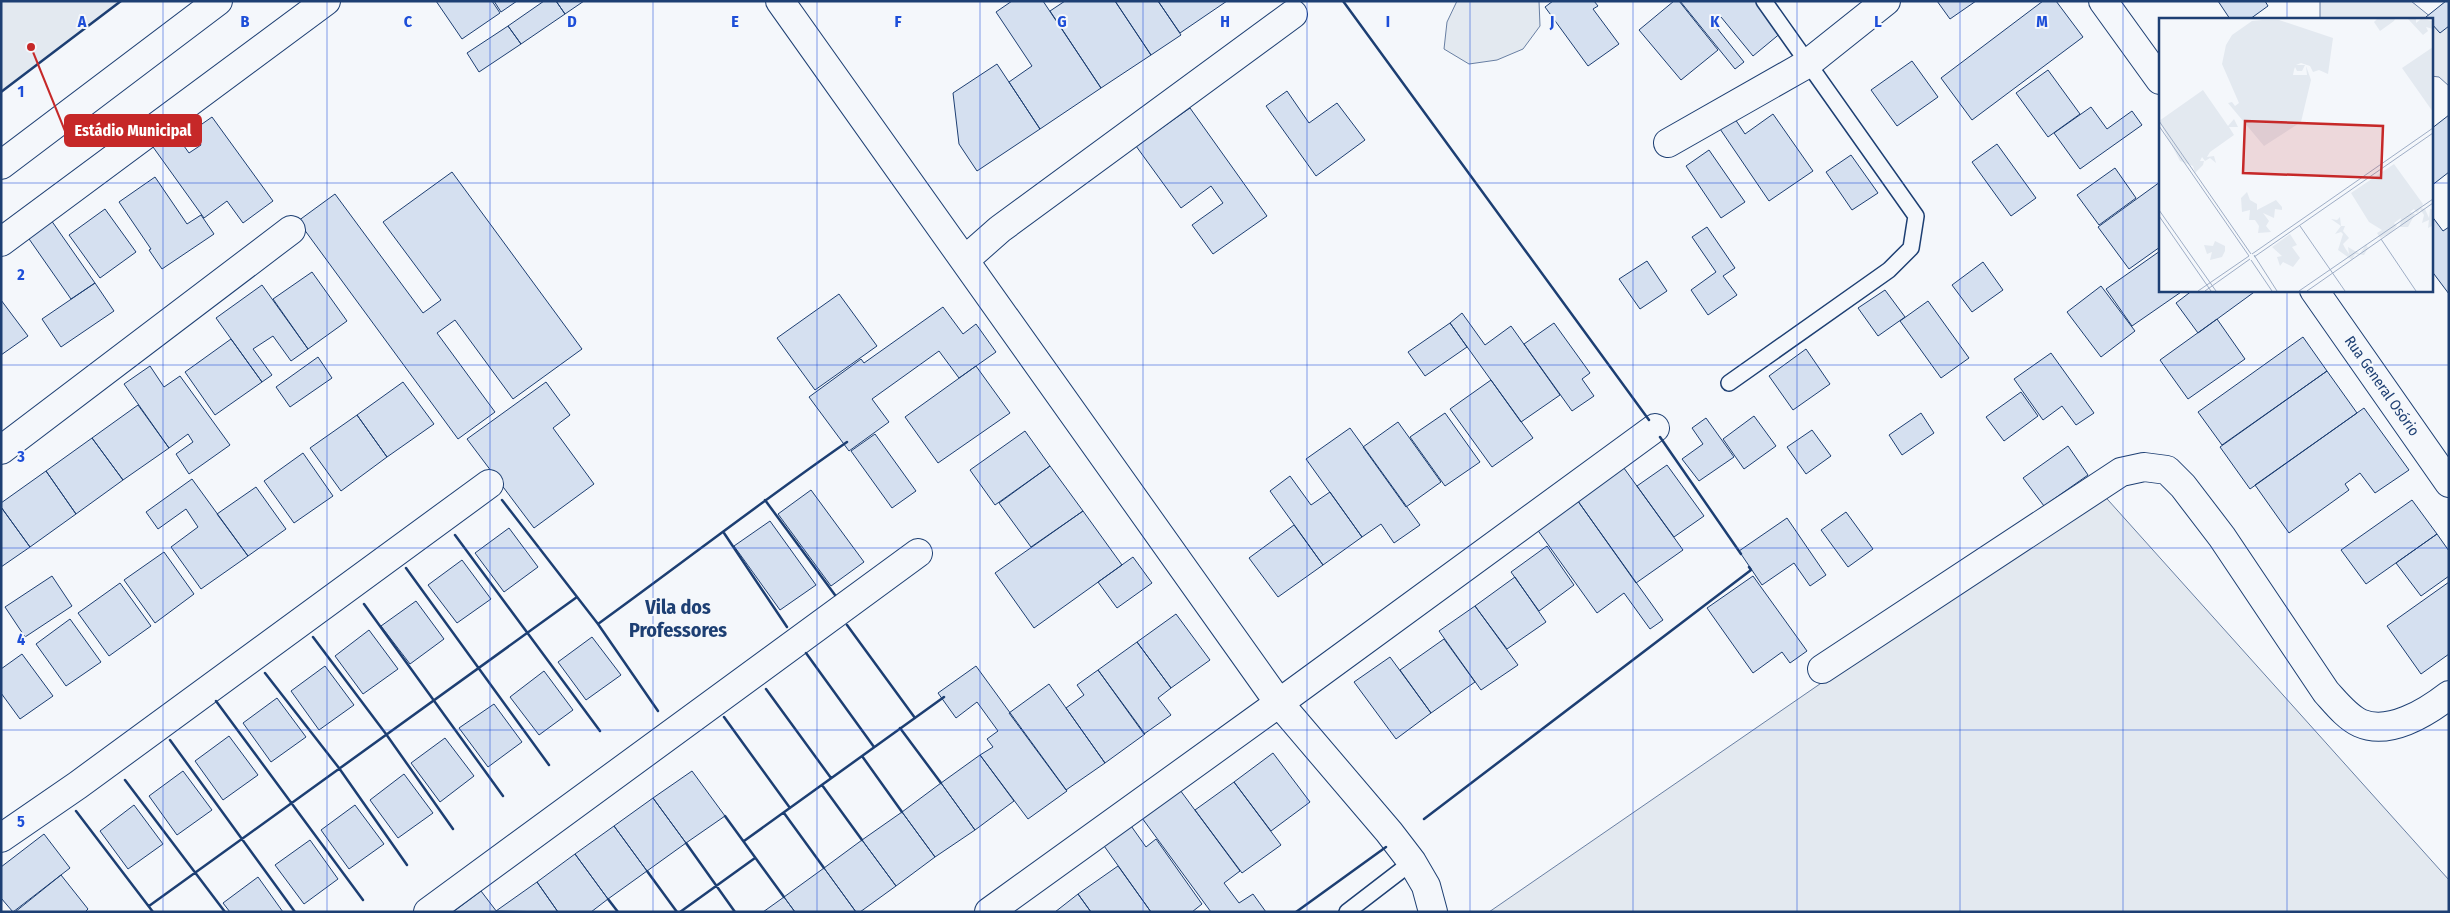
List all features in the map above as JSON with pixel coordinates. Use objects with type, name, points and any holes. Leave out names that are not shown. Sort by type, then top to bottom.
[{"type":"street","points":[[1,166],[218,1]]},
{"type":"street","points":[[1,242],[326,1]]},
{"type":"street","points":[[780,1],[966,259],[1279,703],[1389,832],[1412,862],[1426,886],[1433,912]]},
{"type":"street","points":[[1668,143],[1807,64],[1886,1]]},
{"type":"street","points":[[2103,1],[2159,79]]},
{"type":"street","points":[[966,259],[1000,229],[1293,14]]},
{"type":"street","points":[[1,450],[290,230]]},
{"type":"street","name":"Rua General Osório","points":[[2315,291],[2449,483]]},
{"type":"street","points":[[989,912],[1655,428]]},
{"type":"street","points":[[1822,669],[2121,472],[2144,467],[2167,470],[2183,486],[2222,537],[2326,692],[2346,713],[2360,724],[2376,727],[2396,724],[2424,713],[2449,695]]},
{"type":"street","points":[[1,838],[78,785],[489,484]]},
{"type":"street","points":[[428,912],[918,553]]},
{"type":"lane","points":[[1729,383],[1890,270],[1911,248],[1916,216],[1764,1]]},
{"type":"lane","points":[[1347,912],[1412,862]]},
{"type":"shaded area","points":[[1,1],[121,1],[1,92]]},
{"type":"shaded area","points":[[1457,1],[1539,1],[1540,26],[1523,49],[1497,60],[1469,64],[1444,49],[1447,22]]},
{"type":"shaded area","points":[[2320,1],[2411,1],[2437,22],[2449,28],[2449,86],[2439,77],[2432,76],[2432,18],[2320,18]]},
{"type":"shaded area","points":[[2100,491],[2449,880],[2449,912],[1489,912]]},
{"type":"building","points":[[436,1],[492,1],[500,13],[462,39]]},
{"type":"building","points":[[494,1],[517,1],[501,12]]},
{"type":"building","points":[[544,1],[556,1],[565,14],[521,44],[508,26]]},
{"type":"building","points":[[556,1],[584,1],[565,14]]},
{"type":"building","points":[[1012,1],[1043,1],[1101,88],[1040,129],[1009,82],[1032,66],[996,12]]},
{"type":"building","points":[[1065,1],[1115,1],[1151,55],[1101,88],[1050,11]]},
{"type":"building","points":[[1115,1],[1158,1],[1181,35],[1151,55]]},
{"type":"building","points":[[1158,1],[1227,1],[1180,33]]},
{"type":"building","points":[[1553,1],[1594,1],[1598,6],[1593,9],[1619,44],[1588,66],[1545,7]]},
{"type":"building","points":[[1674,1],[1679,1],[1718,50],[1681,80],[1639,30]]},
{"type":"building","points":[[1680,1],[1758,1],[1782,32],[1753,56],[1721,17],[1713,23],[1744,62],[1735,69]]},
{"type":"building","points":[[1937,1],[1976,1],[1950,19]]},
{"type":"building","points":[[2043,1],[2056,1],[2083,37],[1972,120],[1941,78]]},
{"type":"building","points":[[2218,1],[2265,1],[2268,6],[2251,18],[2229,18]]},
{"type":"building","points":[[2446,1],[2449,1],[2449,26],[2440,33],[2432,24],[2432,18],[2426,17]]},
{"type":"building","points":[[508,26],[521,44],[479,72],[467,53]]},
{"type":"building","points":[[1912,61],[1938,97],[1897,126],[1871,90]]},
{"type":"building","points":[[997,64],[1040,129],[977,171],[959,144],[953,93]]},
{"type":"building","points":[[2048,70],[2080,114],[2048,137],[2016,93]]},
{"type":"building","points":[[1287,91],[1309,123],[1337,103],[1365,140],[1316,176],[1266,106]]},
{"type":"building","points":[[2091,107],[2107,129],[2132,111],[2142,125],[2080,169],[2054,133]]},
{"type":"building","points":[[1190,108],[1267,216],[1213,254],[1192,225],[1223,203],[1211,186],[1181,208],[1136,146]]},
{"type":"building","points":[[1773,114],[1813,171],[1769,201],[1718,126],[1733,116],[1745,134]]},
{"type":"building","points":[[2449,115],[2449,172],[2432,185],[2432,128]]},
{"type":"building","points":[[212,117],[273,201],[243,223],[227,201],[204,218],[148,140],[169,125],[189,153],[201,145],[192,131]]},
{"type":"building","points":[[1997,144],[2036,198],[2011,216],[1972,162]]},
{"type":"building","points":[[1709,150],[1745,202],[1721,218],[1686,166]]},
{"type":"building","points":[[1851,155],[1878,193],[1852,210],[1826,172]]},
{"type":"building","points":[[2115,168],[2136,198],[2099,225],[2077,195]]},
{"type":"building","points":[[452,172],[582,349],[513,399],[455,320],[437,333],[495,412],[458,439],[298,221],[335,194],[423,313],[441,300],[383,222]]},
{"type":"building","points":[[155,177],[187,224],[201,215],[214,234],[162,269],[149,250],[151,249],[119,202]]},
{"type":"building","points":[[2159,183],[2159,248],[2129,269],[2098,227]]},
{"type":"building","points":[[105,209],[136,252],[100,278],[69,235]]},
{"type":"building","points":[[2432,216],[2443,231],[2449,227],[2449,294],[2432,271]]},
{"type":"building","points":[[51,220],[95,283],[71,299],[27,236]]},
{"type":"building","points":[[1707,227],[1735,268],[1723,276],[1737,295],[1708,315],[1691,290],[1716,272],[1692,237]]},
{"type":"building","points":[[2159,252],[2159,291],[2183,291],[2132,326],[2106,289]]},
{"type":"building","points":[[1647,261],[1667,291],[1640,309],[1619,279]]},
{"type":"building","points":[[1983,262],[2003,290],[1972,312],[1952,285]]},
{"type":"building","points":[[312,272],[347,321],[308,349],[273,299]]},
{"type":"building","points":[[95,283],[114,311],[61,347],[42,319]]},
{"type":"building","points":[[262,285],[308,349],[291,361],[273,336],[253,349],[272,375],[262,382],[216,318]]},
{"type":"building","points":[[2101,286],[2135,331],[2101,357],[2067,312]]},
{"type":"building","points":[[1885,290],[1905,317],[1878,336],[1858,308]]},
{"type":"building","points":[[2192,291],[2256,291],[2198,333],[2176,303]]},
{"type":"building","points":[[839,294],[877,346],[815,390],[777,338]]},
{"type":"building","points":[[1,300],[28,336],[1,355]]},
{"type":"building","points":[[1928,301],[1969,358],[1941,378],[1900,321]]},
{"type":"building","points":[[943,307],[963,334],[976,324],[996,352],[959,378],[939,351],[872,399],[889,422],[849,451],[809,397],[861,359],[864,363]]},
{"type":"building","points":[[1462,313],[1485,345],[1511,326],[1560,395],[1521,422],[1450,323]]},
{"type":"building","points":[[2217,319],[2245,359],[2188,399],[2160,360]]},
{"type":"building","points":[[1450,323],[1467,347],[1425,376],[1408,352]]},
{"type":"building","points":[[1554,323],[1590,373],[1582,379],[1594,396],[1572,411],[1524,344]]},
{"type":"building","points":[[2303,337],[2327,371],[2222,445],[2198,412]]},
{"type":"building","points":[[231,339],[262,382],[215,415],[185,372]]},
{"type":"building","points":[[1806,349],[1830,384],[1793,410],[1769,376]]},
{"type":"building","points":[[2051,353],[2094,413],[2076,425],[2062,406],[2043,420],[2014,379]]},
{"type":"building","points":[[318,357],[332,378],[290,407],[276,387]]},
{"type":"building","points":[[150,366],[164,387],[180,376],[230,445],[189,474],[176,454],[193,442],[188,434],[169,448],[124,384]]},
{"type":"building","points":[[976,366],[1010,413],[938,463],[905,417]]},
{"type":"building","points":[[2327,371],[2357,413],[2250,489],[2220,447]]},
{"type":"building","points":[[1491,380],[1533,438],[1492,467],[1450,409]]},
{"type":"building","points":[[403,382],[434,424],[387,457],[357,415]]},
{"type":"building","points":[[546,382],[570,415],[553,428],[594,484],[534,528],[467,439]]},
{"type":"building","points":[[2021,392],[2038,416],[2004,441],[1986,417]]},
{"type":"building","points":[[138,405],[169,448],[123,480],[92,438]]},
{"type":"building","points":[[2364,408],[2409,470],[2375,493],[2360,473],[2345,484],[2349,490],[2289,533],[2255,485]]},
{"type":"building","points":[[1445,413],[1480,462],[1445,486],[1410,437]]},
{"type":"building","points":[[1921,413],[1934,433],[1902,455],[1889,435]]},
{"type":"building","points":[[357,415],[387,457],[341,491],[310,448]]},
{"type":"building","points":[[1754,416],[1776,446],[1744,469],[1723,439]]},
{"type":"building","points":[[1706,418],[1734,457],[1699,481],[1682,459],[1703,444],[1692,428]]},
{"type":"building","points":[[1398,422],[1441,482],[1406,507],[1363,447]]},
{"type":"building","points":[[1350,428],[1420,525],[1394,543],[1381,524],[1362,537],[1306,459]]},
{"type":"building","points":[[1812,430],[1831,456],[1806,474],[1787,447]]},
{"type":"building","points":[[1025,431],[1050,466],[995,505],[970,470]]},
{"type":"building","points":[[875,434],[916,491],[892,508],[851,451]]},
{"type":"building","points":[[92,438],[123,480],[76,514],[46,471]]},
{"type":"building","points":[[2068,446],[2088,475],[2044,506],[2023,478]]},
{"type":"building","points":[[303,453],[333,496],[294,523],[264,481]]},
{"type":"building","points":[[1621,464],[1683,550],[1636,583],[1575,497]]},
{"type":"building","points":[[1667,465],[1704,516],[1674,537],[1637,486]]},
{"type":"building","points":[[1050,466],[1083,511],[1031,547],[999,503]]},
{"type":"building","points":[[46,471],[76,514],[30,547],[1,507],[1,503]]},
{"type":"building","points":[[1290,476],[1311,505],[1330,492],[1362,537],[1323,565],[1270,491]]},
{"type":"building","points":[[192,479],[248,556],[201,589],[171,547],[198,527],[186,509],[158,529],[146,512]]},
{"type":"building","points":[[256,487],[286,529],[248,556],[217,514]]},
{"type":"building","points":[[811,490],[864,562],[831,586],[778,514]]},
{"type":"building","points":[[1575,497],[1663,620],[1650,629],[1624,593],[1597,613],[1534,525]]},
{"type":"building","points":[[2412,500],[2437,534],[2366,584],[2341,550]]},
{"type":"building","points":[[1,507],[30,547],[1,567]]},
{"type":"building","points":[[1083,511],[1122,565],[1034,628],[995,573]]},
{"type":"building","points":[[1846,512],[1873,549],[1848,567],[1821,530]]},
{"type":"building","points":[[1787,518],[1826,575],[1810,586],[1794,563],[1762,585],[1739,551]]},
{"type":"building","points":[[770,521],[816,585],[780,610],[734,546]]},
{"type":"building","points":[[1294,525],[1323,565],[1278,597],[1249,558]]},
{"type":"building","points":[[509,528],[538,567],[504,592],[475,553]]},
{"type":"building","points":[[2437,534],[2449,551],[2449,576],[2421,596],[2396,563]]},
{"type":"building","points":[[1547,546],[1574,585],[1539,611],[1511,572]]},
{"type":"building","points":[[164,552],[194,594],[155,623],[124,580]]},
{"type":"building","points":[[1133,557],[1152,583],[1117,608],[1098,582]]},
{"type":"building","points":[[462,560],[491,599],[457,623],[428,585]]},
{"type":"building","points":[[52,576],[72,606],[25,637],[5,607]]},
{"type":"building","points":[[1753,576],[1807,651],[1790,663],[1782,652],[1753,673],[1707,608]]},
{"type":"building","points":[[1515,577],[1546,622],[1507,649],[1475,606]]},
{"type":"building","points":[[2449,582],[2449,654],[2421,674],[2387,626]]},
{"type":"building","points":[[120,583],[151,626],[109,656],[78,613]]},
{"type":"building","points":[[416,601],[444,639],[410,664],[381,626]]},
{"type":"building","points":[[1475,606],[1518,665],[1481,690],[1439,631]]},
{"type":"building","points":[[1176,614],[1210,660],[1171,688],[1137,642]]},
{"type":"building","points":[[70,619],[101,662],[66,686],[36,644]]},
{"type":"building","points":[[369,630],[398,669],[363,694],[335,656]]},
{"type":"building","points":[[592,637],[621,675],[586,700],[558,662]]},
{"type":"building","points":[[1444,639],[1475,682],[1431,713],[1400,670]]},
{"type":"building","points":[[1137,642],[1171,688],[1158,698],[1171,715],[1144,734],[1098,670]]},
{"type":"building","points":[[22,654],[53,696],[20,719],[1,693],[1,669]]},
{"type":"building","points":[[1390,657],[1431,713],[1396,739],[1354,682]]},
{"type":"building","points":[[325,666],[354,705],[319,730],[291,691]]},
{"type":"building","points":[[976,666],[1067,791],[1028,819],[980,755],[993,747],[987,739],[998,731],[977,702],[956,718],[938,693]]},
{"type":"building","points":[[1098,670],[1145,734],[1105,763],[1066,708],[1084,695],[1077,685]]},
{"type":"building","points":[[544,671],[573,710],[539,735],[510,697]]},
{"type":"building","points":[[1049,684],[1105,763],[1066,790],[1009,713]]},
{"type":"building","points":[[277,698],[306,737],[271,762],[243,723]]},
{"type":"building","points":[[494,704],[522,742],[488,767],[459,728]]},
{"type":"building","points":[[229,736],[258,775],[223,800],[195,761]]},
{"type":"building","points":[[445,738],[474,776],[440,802],[411,763]]},
{"type":"building","points":[[1273,753],[1310,802],[1271,831],[1234,782]]},
{"type":"building","points":[[980,755],[1014,801],[975,830],[941,783]]},
{"type":"building","points":[[183,771],[212,810],[177,835],[149,796]]},
{"type":"building","points":[[692,771],[725,816],[686,843],[653,798]]},
{"type":"building","points":[[404,774],[433,813],[398,838],[370,800]]},
{"type":"building","points":[[1234,782],[1281,845],[1242,873],[1195,810]]},
{"type":"building","points":[[941,783],[975,830],[935,857],[902,812]]},
{"type":"building","points":[[1180,790],[1240,871],[1224,883],[1239,903],[1253,894],[1266,912],[1211,912],[1142,818]]},
{"type":"building","points":[[653,798],[686,843],[647,871],[614,826]]},
{"type":"building","points":[[134,805],[163,844],[128,869],[100,831]]},
{"type":"building","points":[[355,805],[384,844],[349,869],[321,830]]},
{"type":"building","points":[[902,812],[935,857],[896,886],[862,840]]},
{"type":"building","points":[[1129,823],[1146,847],[1156,839],[1202,904],[1192,912],[1151,912],[1102,843]]},
{"type":"building","points":[[614,826],[647,871],[608,899],[575,854]]},
{"type":"building","points":[[44,834],[70,868],[13,912],[1,898],[1,867]]},
{"type":"building","points":[[310,840],[338,879],[304,904],[275,865]]},
{"type":"building","points":[[862,840],[896,886],[860,912],[856,912],[824,868]]},
{"type":"building","points":[[575,854],[608,899],[591,912],[558,912],[537,882]]},
{"type":"building","points":[[1118,866],[1151,912],[1091,912],[1078,894]]},
{"type":"building","points":[[824,868],[856,912],[795,912],[784,897]]},
{"type":"building","points":[[61,875],[88,909],[85,912],[15,912]]},
{"type":"building","points":[[258,877],[283,912],[230,912],[223,903]]},
{"type":"building","points":[[537,882],[558,912],[496,911]]},
{"type":"building","points":[[481,891],[497,912],[453,912]]},
{"type":"building","points":[[1078,894],[1091,912],[1055,912]]},
{"type":"building","points":[[784,897],[795,912],[763,912]]},
{"type":"wall","points":[[1,92],[121,1]]},
{"type":"wall","points":[[1343,1],[1649,420]]},
{"type":"wall","points":[[1660,437],[1741,554]]},
{"type":"wall","points":[[598,624],[847,442]]},
{"type":"wall","points":[[502,500],[598,624],[658,711]]},
{"type":"wall","points":[[765,500],[835,595]]},
{"type":"wall","points":[[724,533],[787,627]]},
{"type":"wall","points":[[455,535],[600,731]]},
{"type":"wall","points":[[1424,819],[1751,570],[1749,567]]},
{"type":"wall","points":[[406,568],[549,765]]},
{"type":"wall","points":[[149,906],[577,597]]},
{"type":"wall","points":[[364,604],[503,796]]},
{"type":"wall","points":[[847,625],[915,718]]},
{"type":"wall","points":[[313,637],[386,734],[453,829]]},
{"type":"wall","points":[[806,653],[874,747]]},
{"type":"wall","points":[[265,673],[339,768],[407,865]]},
{"type":"wall","points":[[766,689],[831,778]]},
{"type":"wall","points":[[744,841],[944,697]]},
{"type":"wall","points":[[216,701],[363,900]]},
{"type":"wall","points":[[724,717],[790,808]]},
{"type":"wall","points":[[900,728],[941,783]]},
{"type":"wall","points":[[170,740],[295,912]]},
{"type":"wall","points":[[862,756],[902,812]]},
{"type":"wall","points":[[125,780],[225,912]]},
{"type":"wall","points":[[822,785],[862,840]]},
{"type":"wall","points":[[76,811],[153,912]]},
{"type":"wall","points":[[784,813],[824,868]]},
{"type":"wall","points":[[725,816],[784,897]]},
{"type":"wall","points":[[686,843],[735,912]]},
{"type":"wall","points":[[1296,912],[1386,847]]},
{"type":"wall","points":[[680,912],[755,858]]},
{"type":"wall","points":[[647,871],[677,912]]},
{"type":"wall","points":[[608,899],[618,912]]},
{"type":"place","name":"Estádio Municipal","points":[[31,47]]},
{"type":"district","name":"Vila dos Professores","points":[[678,618]]}]
